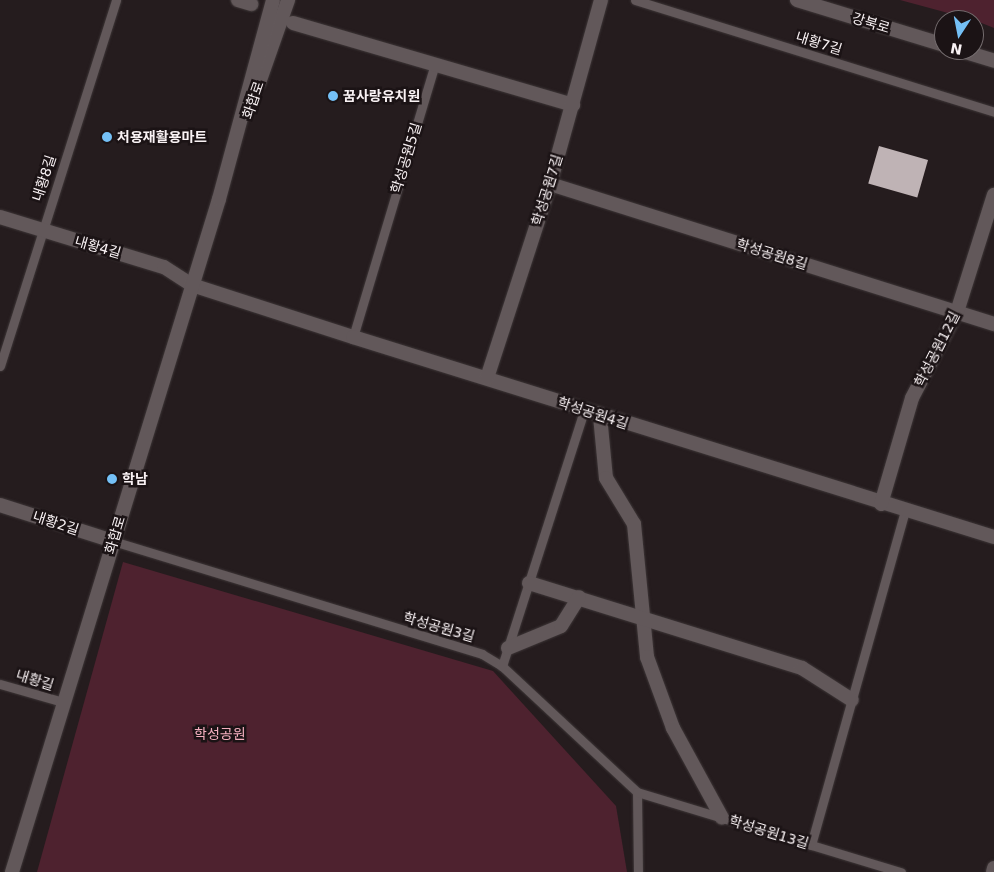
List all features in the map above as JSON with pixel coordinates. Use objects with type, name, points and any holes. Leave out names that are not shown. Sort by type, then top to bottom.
[{"type":"street","name":"화합로","points":[[219,199],[273,0]]},
{"type":"street","name":"화합로","points":[[12,872],[219,199],[288,0]]},
{"type":"street","name":"학성공원7길","points":[[487,378],[550,184],[601,0]]},
{"type":"street","name":"강북로","points":[[797,0],[934,43]]},
{"type":"street","points":[[292,23],[573,105]]},
{"type":"street","name":"학성공원8길","points":[[550,184],[994,324]]},
{"type":"street","name":"학성공원12길","points":[[881,504],[912,398],[957,312],[994,194]]},
{"type":"street","name":"내황4길","points":[[0,218],[164,267],[192,285]]},
{"type":"street","name":"학성공원4길","points":[[192,285],[487,378],[584,411],[881,504],[994,537]]},
{"type":"street","points":[[600,416],[606,478],[634,524],[647,657],[662,704],[722,818]]},
{"type":"street","name":"내황2길","points":[[0,505],[113,541]]},
{"type":"street","points":[[529,583],[642,616],[802,668],[852,700]]},
{"type":"street","points":[[508,648],[561,626],[579,597]]},
{"type":"street","points":[[993,872],[994,868]]},
{"type":"lane","name":"내황8길","points":[[0,366],[41,230],[116,0]]},
{"type":"lane","name":"내황7길","points":[[635,0],[994,112]]},
{"type":"lane","name":"학성공원5길","points":[[353,337],[435,64]]},
{"type":"lane","points":[[502,666],[584,411]]},
{"type":"lane","points":[[812,845],[904,511]]},
{"type":"lane","name":"학성공원3길","points":[[113,541],[482,654],[502,666],[637,792]]},
{"type":"lane","name":"내황길","points":[[0,684],[63,702]]},
{"type":"lane","points":[[637,792],[638,872]]},
{"type":"lane","name":"학성공원13길","points":[[637,792],[900,872]]},
{"type":"green space","points":[[900,0],[994,0],[994,28],[984,24],[984,10],[937,10]]},
{"type":"green space","name":"학성공원","points":[[123,562],[493,671],[616,806],[627,872],[37,872]]},
{"type":"building","points":[[879,146],[928,160],[917,198],[868,183]]},
{"type":"place","name":"꿈사랑유치원","points":[[333,96]]},
{"type":"place","name":"처용재활용마트","points":[[107,137]]},
{"type":"place","name":"학남","points":[[112,479]]}]
